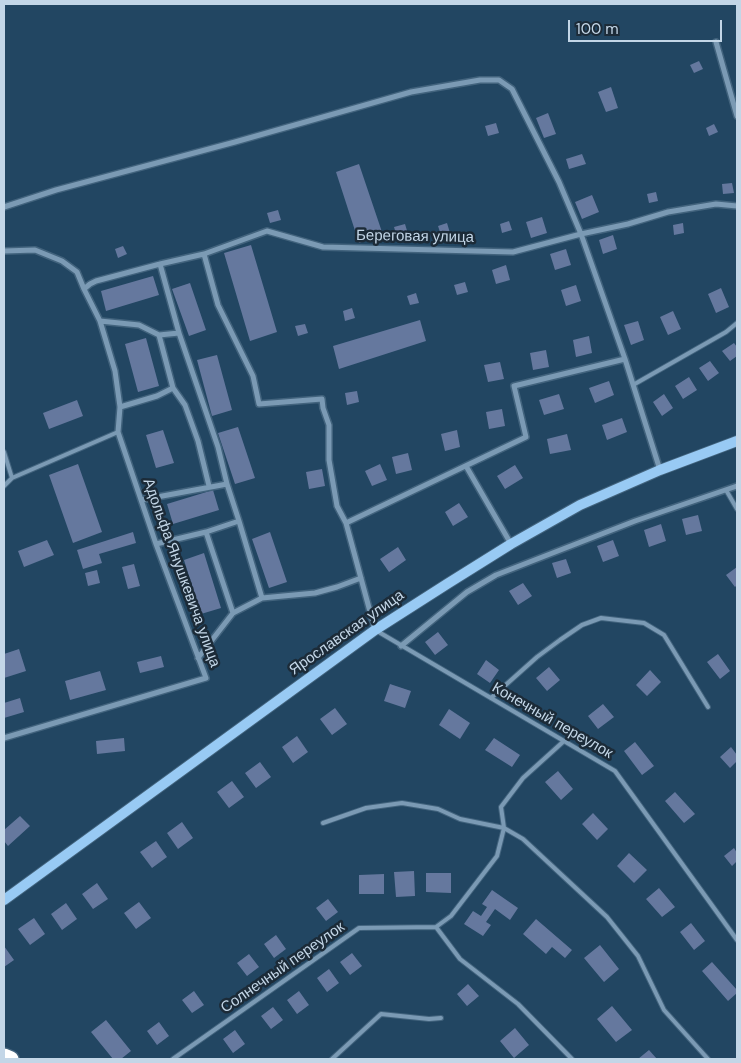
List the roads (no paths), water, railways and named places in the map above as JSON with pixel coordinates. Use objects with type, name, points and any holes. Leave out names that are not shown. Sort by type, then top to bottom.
[{"type":"highway","points":[[4,1056],[11,1059]]},
{"type":"main road","name":"Ярославская улица","points":[[4,900],[375,630],[511,544],[580,505],[660,470],[737,442]]},
{"type":"street","points":[[716,42],[737,116]]},
{"type":"street","points":[[4,207],[56,190],[411,92],[480,80],[499,80],[512,89],[559,182],[581,234],[625,359],[660,470]]},
{"type":"street","name":"Береговая улица","points":[[84,289],[96,281],[204,254],[267,231],[322,247],[513,252],[628,224],[668,212],[716,204],[737,206]]},
{"type":"street","points":[[4,251],[35,250],[62,261],[77,272],[84,289]]},
{"type":"street","points":[[204,254],[218,305],[253,376],[259,404],[322,398],[323,408],[329,425],[329,460],[337,506],[346,523],[375,630]]},
{"type":"street","points":[[160,264],[179,333],[218,447],[227,484],[262,598]]},
{"type":"street","name":"Адольфа Янушкевича улица","points":[[4,738],[206,678],[156,544],[118,432],[120,407],[115,370],[100,321],[84,289]]},
{"type":"street","points":[[100,321],[139,325],[159,335],[179,333]]},
{"type":"street","points":[[159,335],[173,388],[185,405],[198,441],[209,486]]},
{"type":"street","points":[[346,523],[526,437],[514,386],[625,359]]},
{"type":"street","points":[[120,407],[157,396],[173,388]]},
{"type":"street","points":[[466,466],[511,544]]},
{"type":"street","points":[[141,500],[227,484]]},
{"type":"street","points":[[401,646],[468,592],[496,575],[635,521],[737,486]]},
{"type":"street","points":[[156,544],[206,532],[239,521]]},
{"type":"street","points":[[206,532],[233,613]]},
{"type":"street","points":[[198,658],[233,613],[262,598],[315,593],[361,578]]},
{"type":"lane","points":[[633,385],[726,332],[737,323]]},
{"type":"lane","points":[[4,486],[12,478],[118,432]]},
{"type":"lane","points":[[4,452],[12,478]]},
{"type":"lane","points":[[726,490],[737,509]]},
{"type":"lane","points":[[490,698],[560,640],[582,625],[601,618],[644,623],[664,635],[708,707]]},
{"type":"lane","name":"Конечный переулок","points":[[375,630],[615,771],[737,940]]},
{"type":"lane","points":[[564,741],[523,778],[501,807],[504,828],[498,856],[451,916],[436,927],[460,959],[518,1004],[572,1059]]},
{"type":"lane","points":[[323,823],[366,808],[402,803],[438,809],[460,819],[504,828],[523,839],[607,917],[638,956],[664,1010],[708,1059]]},
{"type":"lane","name":"Солнечный переулок","points":[[173,1059],[359,928],[436,927]]},
{"type":"lane","points":[[332,1059],[380,1014],[430,1019],[441,1018]]}]
